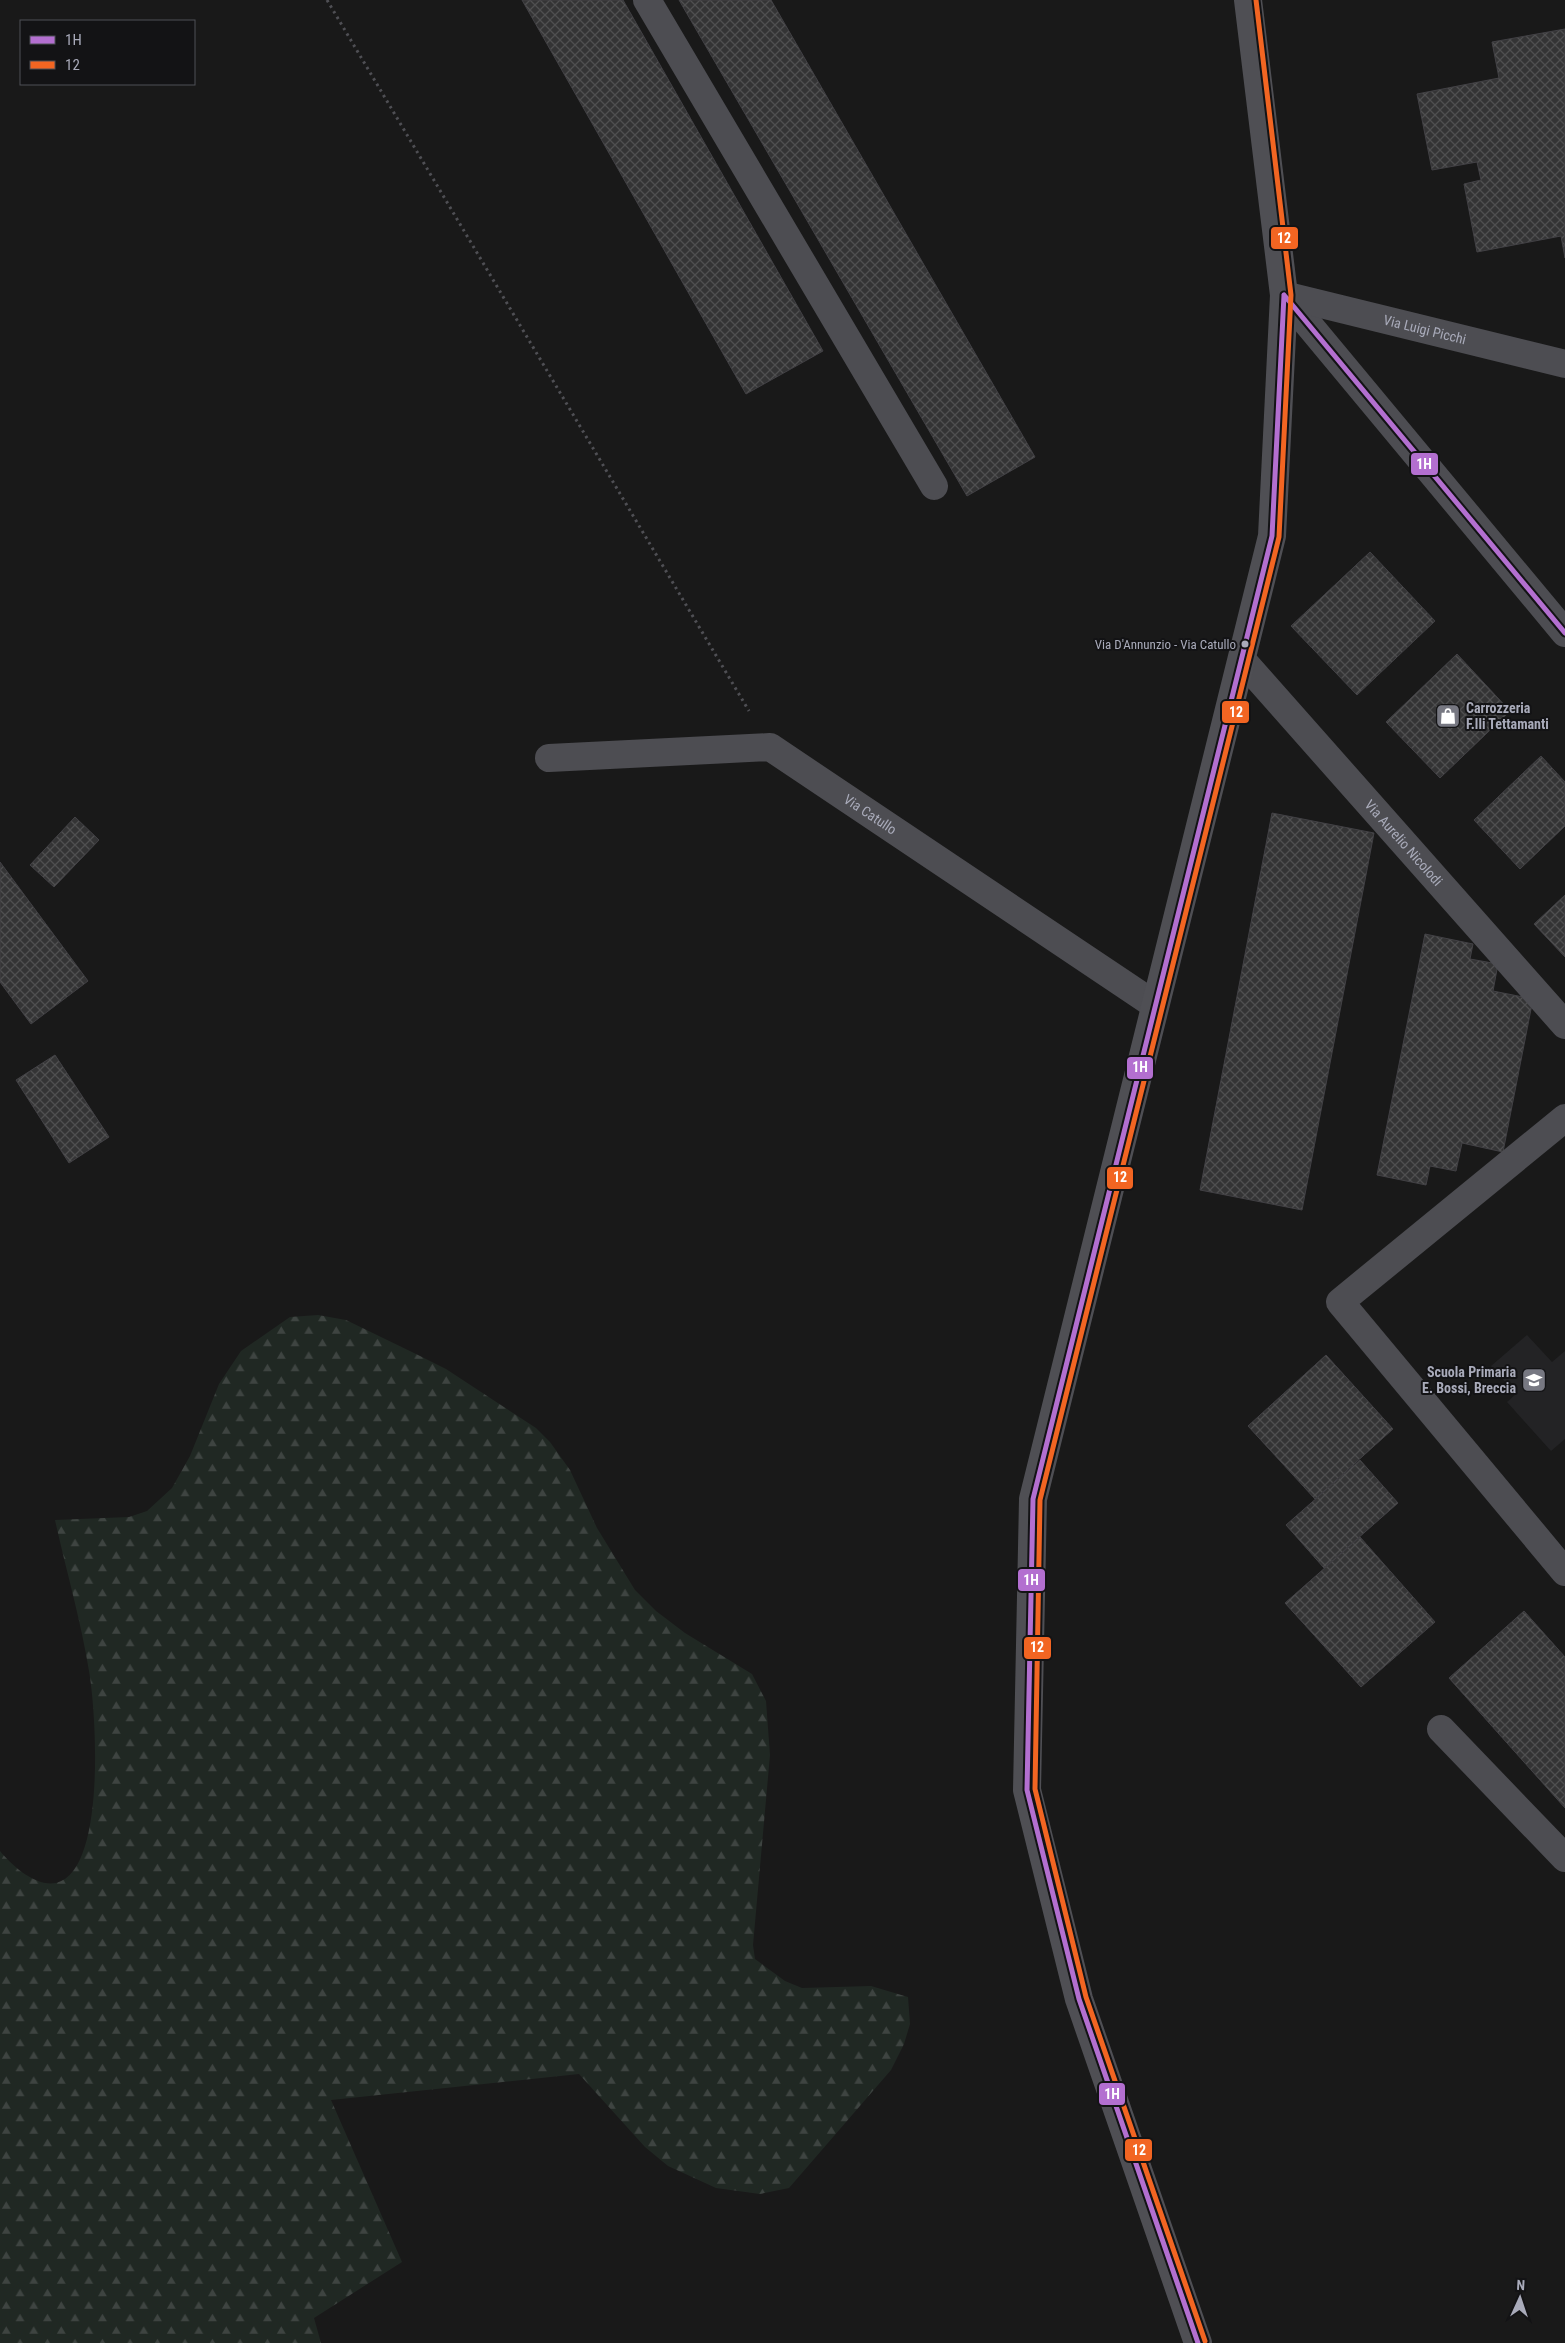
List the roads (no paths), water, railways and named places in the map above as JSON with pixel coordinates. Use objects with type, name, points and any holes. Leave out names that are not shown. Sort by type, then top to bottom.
[{"type":"main road","points":[[1198,2343],[1078,1999],[1027,1790],[1033,1499],[1272,536],[1284,295],[1248,0]]},
{"type":"street","points":[[647,0],[934,486]]},
{"type":"street","points":[[1284,295],[1565,633]]},
{"type":"street","name":"Via Luigi Picchi","points":[[1284,295],[1565,364]]},
{"type":"street","name":"Via Aurelio Nicolodi","points":[[1242,660],[1565,1025]]},
{"type":"street","name":"Via Catullo","points":[[549,758],[770,747],[1155,1005]]},
{"type":"street","points":[[1565,1118],[1340,1302],[1565,1572]]},
{"type":"street","points":[[1441,1729],[1565,1858]]},
{"type":"place","name":"Via D'Annunzio - Via Catullo","points":[[1245,644]]},
{"type":"place","name":"Carrozzeria F.lli Tettamanti","points":[[1448,716]]},
{"type":"place","name":"Scuola Primaria E. Bossi, Breccia","points":[[1534,1380]]}]
